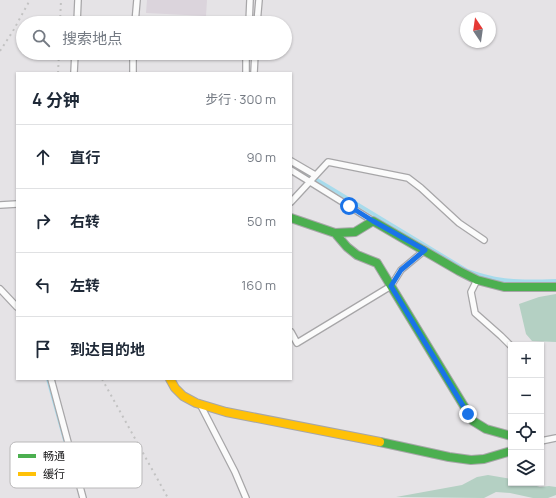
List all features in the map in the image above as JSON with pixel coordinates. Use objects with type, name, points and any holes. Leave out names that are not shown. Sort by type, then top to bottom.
[{"type":"street","points":[[77,16],[78,0]]},
{"type":"street","points":[[136,16],[137,0]]},
{"type":"street","points":[[249,16],[250,0]]},
{"type":"street","points":[[257,16],[258,0]]},
{"type":"street","points":[[74,72],[75,60]]},
{"type":"street","points":[[133,60],[133,72]]},
{"type":"street","points":[[246,60],[246,72]]},
{"type":"street","points":[[254,72],[255,60]]},
{"type":"street","points":[[292,162],[373,221],[477,280],[504,287],[556,287]]},
{"type":"street","points":[[292,201],[328,162],[408,178],[459,223],[484,240]]},
{"type":"street","points":[[292,170],[313,178]]},
{"type":"street","points":[[0,205],[16,204]]},
{"type":"street","points":[[292,218],[335,233],[355,232],[373,221]]},
{"type":"street","points":[[335,233],[347,247],[357,255],[377,263],[473,421],[486,429],[508,435]]},
{"type":"street","points":[[292,334],[298,343],[391,286],[401,270],[425,250]]},
{"type":"street","points":[[477,280],[471,292],[475,313],[508,343]]},
{"type":"street","points":[[0,289],[16,306]]},
{"type":"street","points":[[51,380],[68,442]]},
{"type":"street","points":[[171,380],[175,388],[183,396],[200,404],[226,412],[449,457],[484,460],[508,452]]},
{"type":"street","points":[[200,404],[235,472],[246,498]]},
{"type":"street","points":[[544,440],[556,438]]},
{"type":"street","points":[[80,488],[83,498]]},
{"type":"shaded area","points":[[147,0],[207,0],[206,16],[146,13]]},
{"type":"green space","points":[[556,294],[556,342],[532,341],[526,334],[519,304],[539,297]]},
{"type":"green space","points":[[488,475],[508,478],[508,486],[556,487],[556,495],[548,498],[533,498],[510,493],[496,492],[484,498],[396,497],[462,485],[477,477]]},
{"type":"water","points":[[292,163],[468,269],[501,278],[533,280],[556,279],[556,283],[509,283],[487,279],[464,271],[292,167]]},
{"type":"waterway","points":[[47,380],[64,442]]},
{"type":"railway","points":[[21,16],[30,0]]},
{"type":"railway","points":[[60,16],[61,0]]},
{"type":"railway","points":[[0,51],[16,26]]},
{"type":"railway","points":[[58,72],[59,60]]},
{"type":"railway","points":[[103,380],[137,442]]},
{"type":"railway","points":[[142,451],[168,498]]},
{"type":"traffic: fast","points":[[292,218],[335,233],[347,247],[357,255],[377,263],[473,421],[486,429],[508,435]]},
{"type":"traffic: fast","points":[[335,233],[355,232],[373,221],[477,280],[504,287],[556,287]]},
{"type":"traffic: fast","points":[[380,442],[449,457],[471,460],[484,459],[508,452]]},
{"type":"traffic: slow","points":[[171,380],[175,388],[183,396],[196,403],[226,412],[380,442]]},
{"type":"route","points":[[349,206],[425,250],[401,270],[391,286],[468,414]]}]
